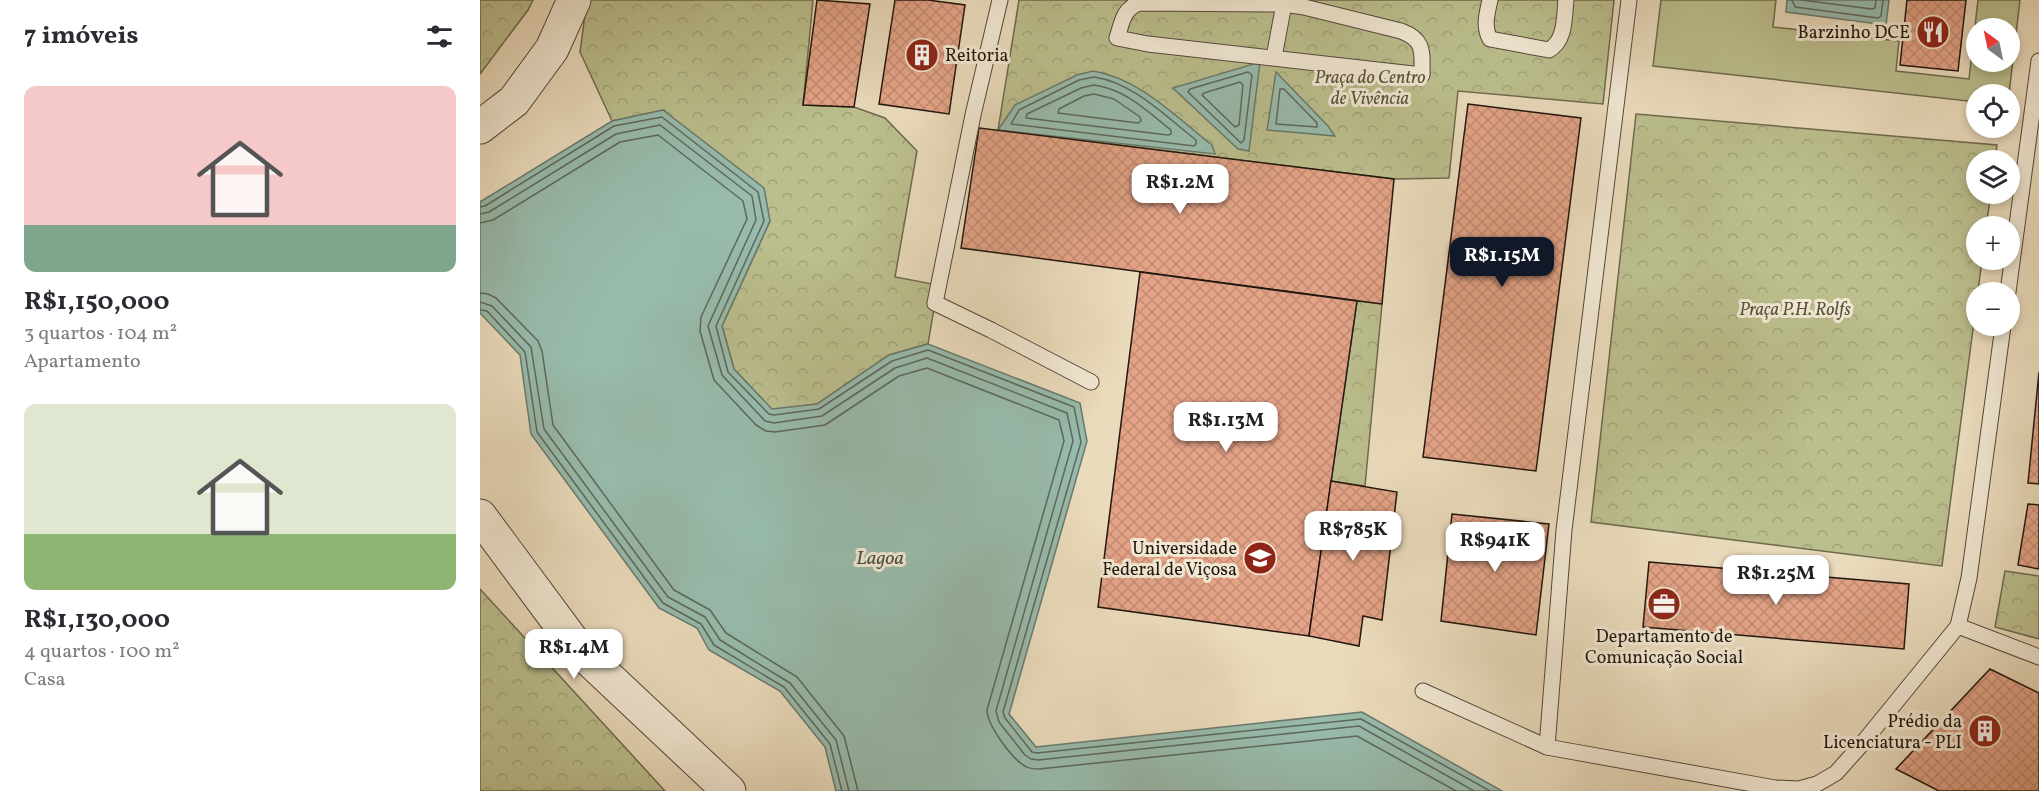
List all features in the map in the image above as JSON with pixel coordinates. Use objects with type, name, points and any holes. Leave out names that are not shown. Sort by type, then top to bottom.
[{"type":"street","points":[[480,127],[514,101],[552,49],[574,0]]},
{"type":"street","points":[[480,516],[580,651],[729,791]]},
{"type":"lane","points":[[1000,0],[973,115],[935,303],[1091,382]]},
{"type":"lane","points":[[1490,0],[1486,25],[1486,32],[1490,39],[1549,50],[1555,46],[1561,36],[1566,0]]},
{"type":"lane","points":[[1546,747],[1564,530],[1629,0]]},
{"type":"lane","points":[[1260,2],[1284,4],[1305,3],[1412,35],[1419,42],[1422,51],[1422,75],[1148,44],[1117,38],[1128,8],[1139,3],[1260,2]]},
{"type":"lane","points":[[1274,57],[1284,4]]},
{"type":"lane","points":[[2010,282],[2034,131],[2039,61]]},
{"type":"lane","points":[[1423,691],[1546,747],[1775,788],[1799,789],[1817,784],[1836,773],[1862,745],[1958,626],[1970,578],[2002,336]]},
{"type":"lane","points":[[1958,626],[2039,657]]},
{"type":"green space","points":[[480,0],[533,0],[480,74]]},
{"type":"green space","points":[[587,0],[813,0],[803,105],[854,107],[885,118],[917,151],[895,277],[938,285],[928,344],[889,355],[817,404],[772,410],[734,369],[722,326],[770,221],[664,110],[612,121],[580,52]]},
{"type":"green space","name":"Praça do Centro de Vivência","points":[[1019,0],[1614,0],[1603,104],[1458,91],[1449,178],[1394,179],[998,130]]},
{"type":"green space","points":[[1661,0],[1776,0],[1773,27],[1899,41],[1896,71],[1969,79],[1970,72],[2012,72],[2010,84],[1966,84],[1966,101],[1653,66]]},
{"type":"green space","points":[[1978,0],[2020,0],[2018,18],[1976,18]]},
{"type":"green space","name":"Praça P.H. Rolfs","points":[[1636,114],[1997,145],[1996,150],[1966,150],[1966,204],[1989,204],[1988,216],[1966,216],[1966,270],[1981,270],[1979,282],[1966,282],[1966,336],[1972,336],[1942,566],[1591,522]]},
{"type":"green space","points":[[1357,301],[1382,304],[1365,486],[1331,481]]},
{"type":"green space","points":[[2005,571],[2039,576],[2039,639],[1995,627]]},
{"type":"green space","points":[[480,589],[665,791],[480,791]]},
{"type":"water","points":[[1787,0],[1889,0],[1886,25],[1786,12]]},
{"type":"water","points":[[1260,62],[1249,151],[1238,149],[1173,88]]},
{"type":"water","points":[[1093,71],[1126,82],[1156,100],[1212,145],[1215,154],[998,130],[1015,105],[1077,75]]},
{"type":"water","points":[[1276,72],[1328,126],[1335,136],[1267,130]]},
{"type":"water","name":"Lagoa","points":[[663,110],[764,188],[770,221],[722,326],[734,369],[772,409],[817,404],[889,355],[928,344],[1080,403],[1087,441],[1009,714],[1036,747],[1362,712],[1502,791],[836,791],[825,747],[780,691],[709,650],[697,628],[659,608],[531,434],[520,355],[480,313],[480,202],[612,121]]},
{"type":"building","points":[[817,0],[870,4],[854,107],[803,105]]},
{"type":"building","name":"Reitoria","points":[[895,0],[928,0],[965,5],[949,114],[879,104]]},
{"type":"building","name":"Barzinho DCE","points":[[1907,0],[1966,0],[1958,71],[1900,65]]},
{"type":"building","points":[[1468,104],[1581,118],[1536,471],[1423,457]]},
{"type":"building","points":[[979,128],[1394,179],[1382,304],[961,248]]},
{"type":"building","points":[[1140,272],[1357,301],[1309,636],[1098,607]]},
{"type":"building","points":[[2039,372],[2039,484],[2028,483]]},
{"type":"building","points":[[1331,481],[1397,492],[1382,620],[1363,616],[1359,646],[1309,636]]},
{"type":"building","points":[[2028,504],[2039,505],[2039,569],[2018,565]]},
{"type":"building","points":[[1452,514],[1549,524],[1536,635],[1441,621]]},
{"type":"building","points":[[1649,562],[1909,584],[1904,649],[1643,627]]},
{"type":"building","name":"Prédio da Licenciatura - PLI","points":[[1990,669],[2039,693],[2039,791],[1939,791],[1896,769]]},
{"type":"place","name":"Barzinho DCE","points":[[1933,32]]},
{"type":"place","name":"Reitoria","points":[[922,55]]},
{"type":"place","name":"Universidade Federal de Viçosa","points":[[1260,558]]},
{"type":"place","name":"Departamento de Comunicação Social","points":[[1664,604]]},
{"type":"place","name":"Prédio da Licenciatura - PLI","points":[[1985,731]]}]
